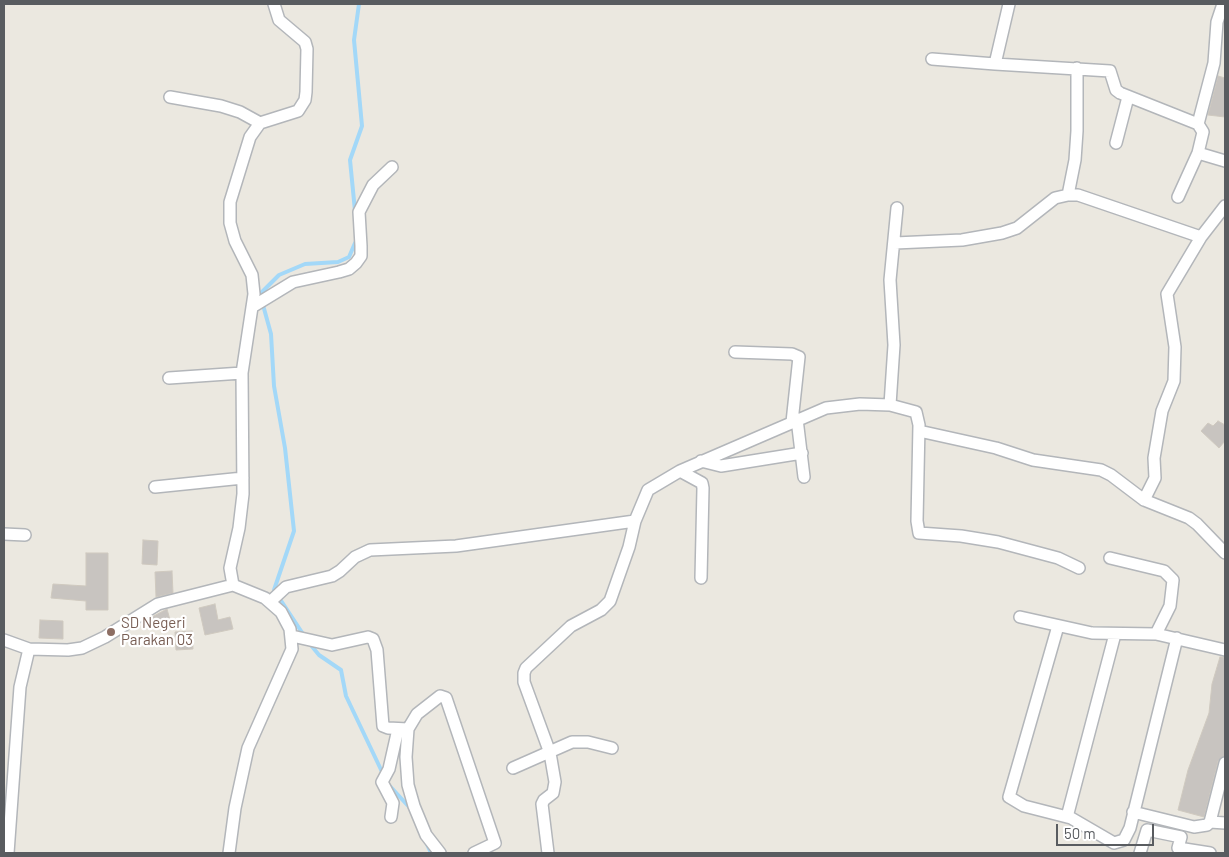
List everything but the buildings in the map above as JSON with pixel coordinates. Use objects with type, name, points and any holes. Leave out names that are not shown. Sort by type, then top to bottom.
[{"type":"street","points":[[233,586],[230,568],[239,528],[243,478],[242,373],[259,303],[254,284],[235,241],[230,223],[230,211],[250,137],[260,122],[298,111],[305,100],[307,49],[300,38],[279,20],[274,4]]},
{"type":"street","points":[[995,64],[1008,4]]},
{"type":"street","points":[[1198,124],[1206,85],[1214,63],[1217,22],[1223,4]]},
{"type":"street","points":[[932,59],[1110,71],[1116,90],[1128,97],[1153,105],[1198,124],[1203,132],[1198,153],[1178,197]]},
{"type":"street","points":[[1068,195],[1075,160],[1077,131],[1076,68]]},
{"type":"street","points":[[170,97],[221,106],[240,112],[260,122]]},
{"type":"street","points":[[1116,143],[1128,97]]},
{"type":"street","points":[[1198,153],[1225,161]]},
{"type":"street","points":[[259,303],[293,282],[349,269],[356,263],[360,256],[361,246],[359,212],[374,185],[392,167]]},
{"type":"street","points":[[895,243],[962,240],[1002,233],[1016,228],[1055,198],[1068,195],[1078,195],[1201,238]]},
{"type":"street","points":[[1144,500],[1155,478],[1154,458],[1162,411],[1174,380],[1175,347],[1167,294],[1201,238],[1225,206]]},
{"type":"street","points":[[890,405],[894,345],[890,280],[897,208]]},
{"type":"street","points":[[736,352],[792,354],[799,357],[794,420],[802,454],[804,476]]},
{"type":"street","points":[[169,378],[242,373]]},
{"type":"street","points":[[548,853],[542,804],[544,800],[552,795],[555,788],[550,753],[524,682],[524,673],[526,668],[571,626],[601,610],[610,601],[629,547],[634,521],[648,490],[680,471],[794,420],[826,408],[852,405],[890,405],[916,412],[919,431],[917,521],[919,533],[961,536],[998,542],[1058,558],[1079,568]]},
{"type":"street","points":[[919,431],[996,448],[1033,460],[1101,470],[1111,475],[1144,500],[1189,518],[1225,553]]},
{"type":"street","points":[[701,461],[722,466],[802,454]]},
{"type":"street","points":[[680,471],[702,484],[703,488],[701,578]]},
{"type":"street","points":[[154,487],[243,478]]},
{"type":"street","points":[[273,599],[286,587],[332,576],[340,572],[355,557],[370,550],[456,546],[634,521]]},
{"type":"street","points":[[4,534],[25,535]]},
{"type":"street","points":[[1110,558],[1164,571],[1173,580],[1170,606],[1156,634]]},
{"type":"street","points":[[4,640],[29,649],[68,650],[82,648],[105,637],[158,604],[233,586],[273,599],[295,637],[288,660],[248,748],[234,808],[229,853]]},
{"type":"street","points":[[1020,617],[1058,626],[1115,634],[1156,634],[1225,650]]},
{"type":"street","points":[[1058,626],[1009,797],[1024,806],[1068,816],[1114,843],[1124,840],[1133,812],[1177,638]]},
{"type":"street","points":[[1068,816],[1115,634]]},
{"type":"street","points":[[295,637],[332,645],[368,638],[373,639],[377,650],[382,722],[385,727],[403,728]]},
{"type":"street","points":[[8,853],[20,687],[29,649]]},
{"type":"street","points":[[391,816],[393,803],[382,782],[389,769],[403,728],[437,697],[446,698],[496,848],[474,853]]},
{"type":"street","points":[[403,728],[408,785],[426,835],[440,853]]},
{"type":"street","points":[[514,768],[572,742],[588,742],[612,748]]},
{"type":"street","points":[[1210,822],[1225,762]]},
{"type":"street","points":[[1133,812],[1194,827],[1203,827],[1210,822],[1225,823]]},
{"type":"street","points":[[1140,853],[1147,830],[1181,837],[1178,848],[1210,853]]},
{"type":"waterway","points":[[355,211],[350,160],[362,126],[354,40],[359,4]]},
{"type":"waterway","points":[[303,634],[274,590],[294,531],[285,448],[274,386],[271,334],[260,294],[279,275],[305,264],[338,262],[349,257],[355,243]]},
{"type":"waterway","points":[[310,644],[319,655],[341,670],[346,696],[384,776]]},
{"type":"waterway","points":[[388,784],[410,808]]},
{"type":"waterway","points":[[426,842],[431,853]]},
{"type":"place","name":"SD Negeri Parakan 03","points":[[111,632]]}]
